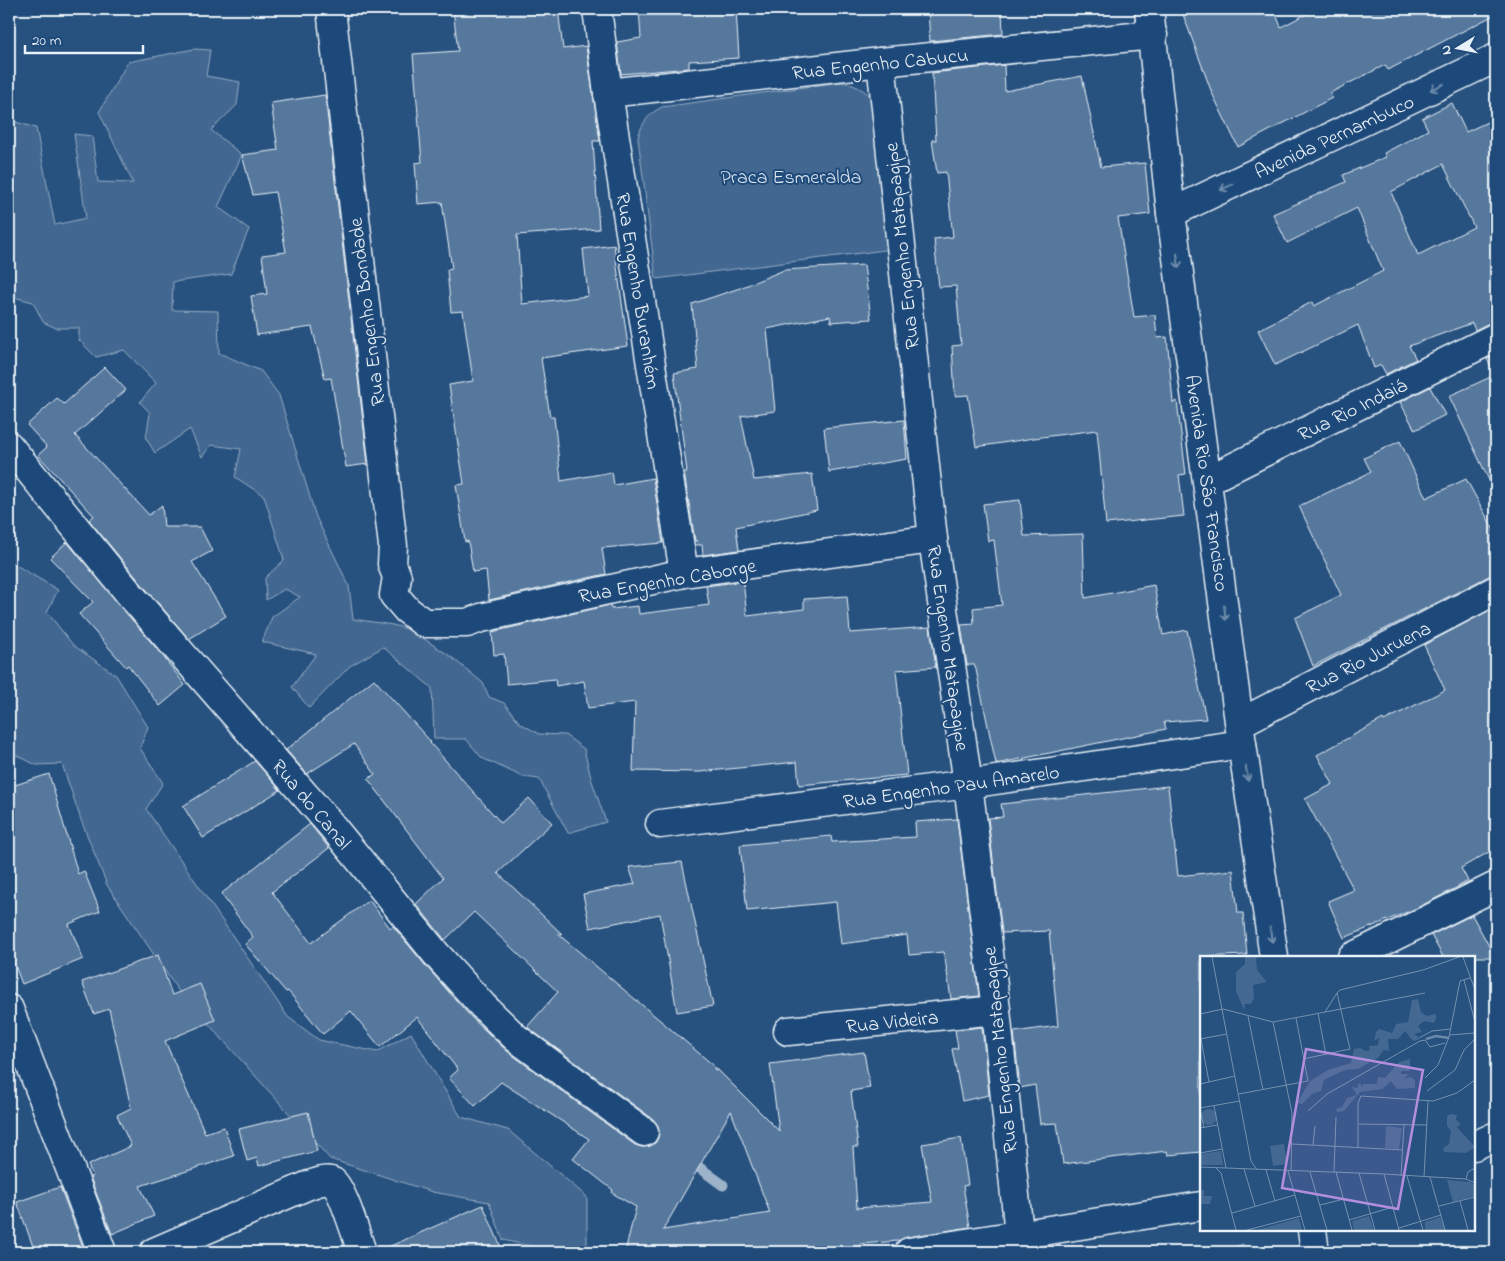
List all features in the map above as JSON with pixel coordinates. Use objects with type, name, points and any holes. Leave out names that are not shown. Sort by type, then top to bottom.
[{"type":"street","name":"Rua Engenho Bondade","points":[[331,9],[393,546],[392,564],[397,577],[394,595],[407,610]]},
{"type":"street","name":"Rua Engenho Buranhém","points":[[597,9],[608,93],[684,573]]},
{"type":"street","name":"Avenida Rio São Francisco","points":[[1149,9],[1171,213],[1241,734],[1274,956]]},
{"type":"street","name":"Rua Engenho Cabucu","points":[[608,93],[881,62],[1153,35]]},
{"type":"street","name":"Avenida Pernambuco","points":[[1171,213],[1496,58]]},
{"type":"street","name":"Rua Engenho Matapagipe","points":[[881,62],[933,539],[968,784],[996,1010],[1019,1234]]},
{"type":"street","name":"Rua Rio Indaiá","points":[[1208,480],[1496,337]]},
{"type":"street","name":"Rua do Canal","points":[[9,446],[128,592],[332,825],[437,955],[483,1006],[516,1038],[644,1132]]},
{"type":"street","name":"Rua Engenho Caborge","points":[[407,610],[424,623],[467,623],[480,618],[684,573],[933,539]]},
{"type":"street","name":"Rua Rio Juruena","points":[[1241,734],[1496,590]]},
{"type":"street","name":"Rua Engenho Pau Amarelo","points":[[660,824],[968,784],[1241,734]]},
{"type":"street","points":[[1354,956],[1496,886]]},
{"type":"street","points":[[9,1009],[14,1043],[102,1252]]},
{"type":"street","name":"Rua Videira","points":[[788,1031],[996,1010]]},
{"type":"street","points":[[1475,1146],[1496,1136]]},
{"type":"street","points":[[154,1252],[322,1181],[331,1181],[341,1194],[362,1252]]},
{"type":"street","points":[[909,1252],[1200,1206]]},
{"type":"street","points":[[1312,1231],[1315,1252]]},
{"type":"green space","points":[[194,49],[210,50],[206,76],[240,82],[237,105],[211,130],[242,155],[218,207],[249,229],[231,274],[173,282],[172,310],[218,311],[219,353],[261,371],[279,395],[316,517],[349,586],[353,619],[393,625],[411,630],[450,656],[483,683],[489,697],[504,703],[520,723],[539,734],[565,735],[584,749],[591,778],[606,822],[568,833],[539,779],[523,777],[482,758],[466,739],[434,739],[432,688],[383,647],[350,666],[309,708],[292,687],[316,654],[262,642],[272,617],[300,597],[285,589],[266,600],[265,578],[284,560],[264,496],[235,477],[241,449],[211,445],[202,457],[190,429],[155,453],[146,438],[150,413],[140,402],[156,383],[124,350],[96,357],[79,340],[79,328],[56,328],[43,322],[33,302],[9,296],[9,120],[36,128],[55,225],[86,218],[74,134],[92,136],[98,182],[133,183],[99,112],[128,62]]},
{"type":"green space","name":"Praca Esmeralda","points":[[841,82],[860,88],[875,101],[893,249],[656,279],[638,138],[643,124],[649,116],[662,107]]},
{"type":"green space","points":[[9,561],[58,590],[47,612],[73,645],[116,675],[148,727],[140,748],[163,783],[146,809],[288,1017],[319,1040],[377,1052],[411,1033],[461,1117],[508,1130],[587,1197],[587,1252],[558,1252],[503,1240],[489,1202],[432,1192],[330,1159],[177,989],[107,885],[81,820],[62,764],[36,765],[9,751]]},
{"type":"green space","points":[[1243,1244],[1246,1252],[1219,1252]]},
{"type":"building","points":[[453,9],[558,9],[563,49],[586,46],[600,141],[593,141],[599,229],[517,235],[522,304],[588,296],[583,249],[614,245],[628,346],[541,358],[550,417],[554,417],[561,481],[612,472],[614,485],[653,478],[663,543],[602,548],[606,574],[489,600],[486,570],[473,572],[468,541],[465,542],[456,485],[464,484],[449,385],[473,381],[463,311],[451,312],[447,270],[452,269],[442,202],[418,204],[415,163],[422,162],[413,54],[458,51]]},
{"type":"building","points":[[639,9],[736,9],[739,58],[689,61],[689,68],[621,74],[617,42],[641,38]]},
{"type":"building","points":[[928,9],[1002,9],[1003,34],[930,41]]},
{"type":"building","points":[[1181,9],[1274,9],[1281,27],[1316,9],[1496,9],[1496,14],[1388,70],[1385,65],[1330,93],[1332,98],[1238,147],[1212,93]]},
{"type":"building","points":[[1004,65],[1005,91],[1082,76],[1101,167],[1145,163],[1150,214],[1118,218],[1134,317],[1155,315],[1157,338],[1167,337],[1173,403],[1177,401],[1186,474],[1179,475],[1184,516],[1106,524],[1097,430],[976,447],[968,395],[955,396],[952,346],[961,345],[956,286],[939,287],[934,239],[953,237],[946,172],[937,173],[932,140],[936,140],[932,73]]},
{"type":"building","points":[[325,95],[368,464],[346,467],[331,378],[325,379],[312,327],[257,335],[251,296],[267,294],[262,255],[286,252],[275,192],[253,195],[242,155],[278,150],[271,103]]},
{"type":"building","points":[[1452,103],[1466,132],[1496,118],[1496,321],[1475,330],[1472,323],[1409,346],[1416,359],[1386,374],[1381,365],[1374,368],[1358,325],[1275,365],[1258,330],[1312,302],[1314,306],[1383,271],[1357,208],[1287,243],[1273,214],[1346,182],[1343,175],[1386,157],[1384,153],[1428,130],[1422,118]],"holes":[[[1443,164],[1474,227],[1418,255],[1391,192]]]},
{"type":"building","points":[[864,265],[871,319],[831,322],[830,316],[767,329],[775,411],[741,416],[754,480],[812,474],[817,510],[736,527],[739,550],[703,555],[702,545],[697,545],[695,541],[684,472],[687,472],[674,373],[698,369],[692,304],[740,288],[784,270]]},
{"type":"building","points":[[1496,354],[1496,495],[1449,396],[1495,375],[1487,359]]},
{"type":"building","points":[[105,367],[126,390],[75,435],[149,515],[162,505],[164,527],[200,527],[212,551],[192,562],[226,616],[189,639],[89,520],[94,516],[38,455],[47,447],[27,425],[57,398],[64,404]]},
{"type":"building","points":[[1430,387],[1445,415],[1415,430],[1400,402]]},
{"type":"building","points":[[904,420],[907,459],[829,472],[824,428]]},
{"type":"building","points":[[1400,441],[1426,498],[1466,479],[1496,534],[1496,574],[1313,666],[1295,618],[1341,595],[1299,506],[1371,472],[1364,458]]},
{"type":"building","points":[[1020,500],[1024,536],[1083,534],[1085,598],[1154,585],[1163,635],[1187,630],[1206,719],[1164,722],[1166,729],[996,764],[975,665],[967,665],[961,625],[974,624],[973,608],[1002,605],[994,540],[988,541],[983,504]]},
{"type":"building","points":[[67,542],[185,685],[160,706],[128,665],[126,667],[79,614],[93,602],[50,558]]},
{"type":"building","points":[[743,581],[747,616],[804,609],[804,599],[847,596],[850,633],[930,627],[936,667],[896,670],[907,775],[799,785],[797,762],[700,772],[633,771],[635,702],[588,708],[584,681],[556,686],[555,679],[507,684],[504,654],[494,655],[492,632],[610,605],[611,609],[638,606],[639,614],[709,605],[706,586]]},
{"type":"building","points":[[1496,607],[1496,848],[1461,868],[1468,881],[1417,908],[1344,938],[1328,901],[1354,890],[1305,799],[1333,784],[1317,755],[1383,719],[1384,721],[1445,690],[1424,645]]},
{"type":"building","points":[[374,679],[501,823],[529,798],[552,823],[498,873],[562,934],[558,934],[713,1065],[715,1071],[715,1067],[779,1131],[770,1064],[864,1052],[870,1088],[851,1091],[858,1147],[853,1147],[857,1208],[932,1202],[922,1144],[961,1138],[968,1185],[963,1186],[970,1227],[907,1237],[898,1241],[860,1244],[861,1252],[625,1252],[636,1207],[612,1193],[613,1190],[573,1159],[589,1139],[501,1082],[475,1106],[449,1078],[458,1070],[417,1017],[380,1047],[351,1011],[323,1034],[288,991],[286,992],[245,944],[253,937],[221,894],[310,824],[329,848],[272,892],[311,943],[369,900],[390,928],[393,926],[471,1017],[507,1051],[635,1145],[642,1147],[650,1146],[656,1142],[659,1134],[658,1126],[653,1119],[527,1027],[558,992],[474,912],[445,940],[416,904],[443,878],[368,779],[375,774],[354,744],[307,774],[286,750]],"holes":[[[731,1111],[770,1213],[663,1230]]]},
{"type":"building","points":[[255,761],[280,790],[203,838],[183,806]]},
{"type":"building","points":[[49,774],[78,874],[84,871],[100,911],[69,924],[83,959],[22,984],[9,950],[9,787]]},
{"type":"building","points":[[1168,786],[1178,876],[1233,870],[1238,913],[1243,913],[1247,955],[1200,956],[1200,1152],[1168,1155],[1167,1151],[1063,1164],[1057,1123],[1040,1124],[1035,1085],[1020,1088],[1014,1032],[1058,1026],[1049,931],[1002,933],[988,818],[1003,817],[1001,804]]},
{"type":"building","points":[[957,819],[979,996],[951,999],[944,952],[909,955],[907,935],[841,944],[836,902],[747,911],[740,845],[831,836],[832,842],[916,837],[915,822]]},
{"type":"building","points":[[682,862],[713,1006],[677,1012],[660,914],[590,928],[583,894],[635,884],[629,867]]},
{"type":"building","points":[[1472,915],[1495,957],[1442,956],[1431,935]]},
{"type":"building","points":[[158,955],[172,995],[200,984],[215,1020],[165,1041],[205,1133],[224,1127],[234,1156],[140,1186],[154,1216],[112,1234],[90,1177],[93,1176],[88,1165],[131,1146],[117,1115],[131,1108],[109,1009],[94,1014],[82,982]]},
{"type":"building","points":[[982,1027],[989,1095],[962,1101],[952,1049],[958,1048],[955,1030]]},
{"type":"building","points":[[308,1112],[317,1151],[259,1166],[257,1158],[247,1161],[239,1129]]},
{"type":"building","points":[[60,1187],[83,1247],[71,1252],[35,1252],[17,1202]]},
{"type":"building","points":[[483,1205],[503,1252],[377,1252]]},
{"type":"waterway","points":[[686,1158],[723,1185]]}]
